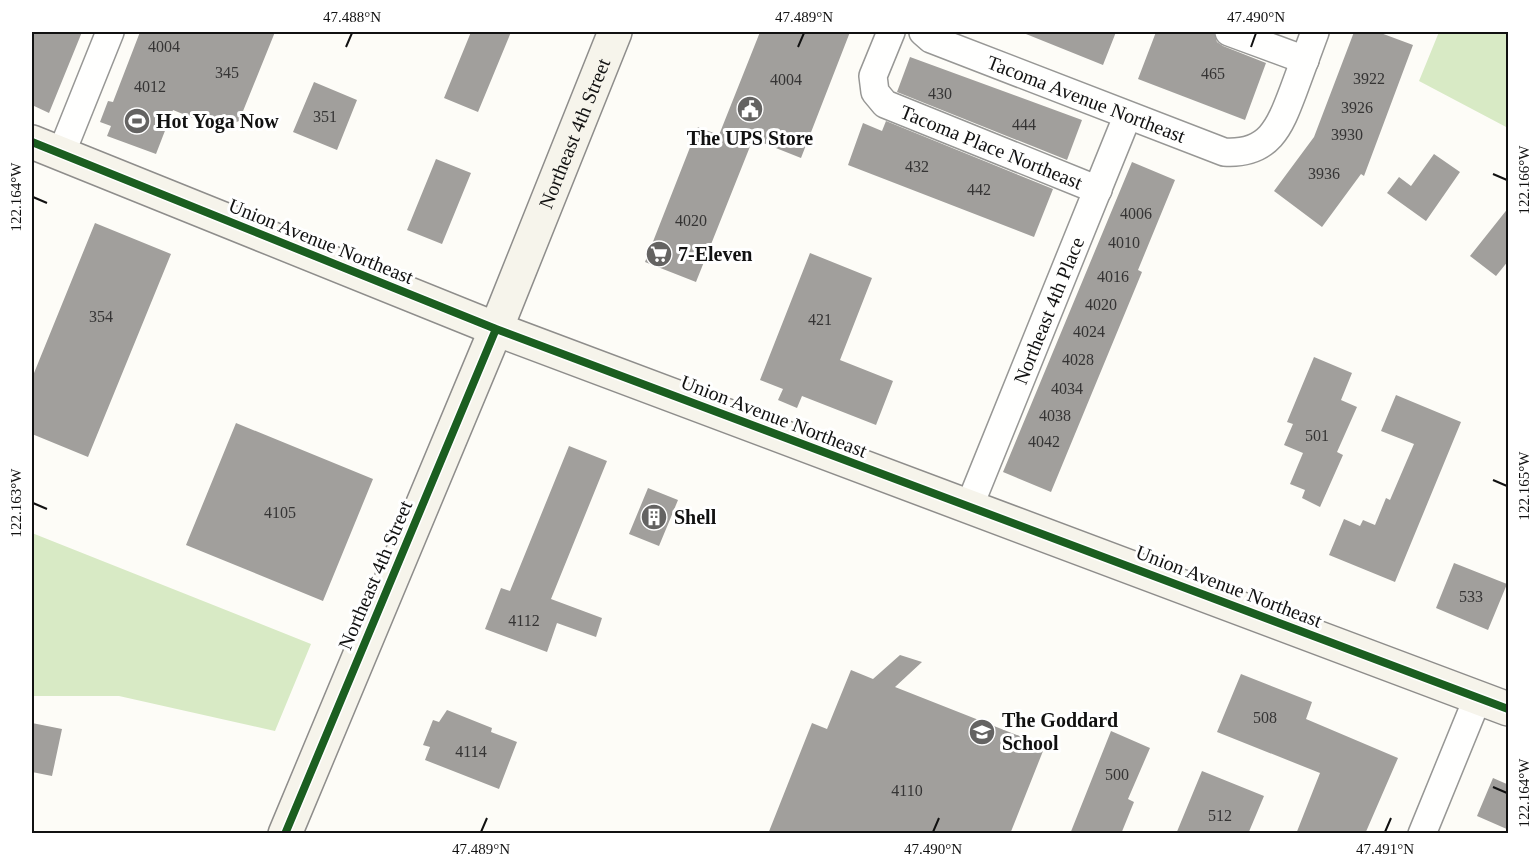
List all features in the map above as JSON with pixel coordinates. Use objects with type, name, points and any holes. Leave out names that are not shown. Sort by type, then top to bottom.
[{"type":"street","points":[[46,148],[110,32]]},
{"type":"street","name":"Northeast 4th Street","points":[[285,834],[496,329],[615,32]]},
{"type":"street","name":"Tacoma Place Northeast","points":[[891,32],[873,76],[875,92],[885,104],[1098,190]]},
{"type":"street","name":"Tacoma Avenue Northeast","points":[[923,32],[931,39],[1127,117],[1224,152],[1238,153],[1252,149],[1265,142],[1280,126],[1305,60]]},
{"type":"street","points":[[1229,32],[1305,60],[1316,32]]},
{"type":"street","name":"Northeast 4th Place","points":[[969,507],[1127,117]]},
{"type":"street","name":"Union Avenue Northeast","points":[[46,148],[496,329],[1509,709]]},
{"type":"street","points":[[1422,834],[1478,697]]},
{"type":"green space","points":[[1439,32],[1508,32],[1508,128],[1419,81]]},
{"type":"green space","points":[[32,533],[311,644],[275,731],[119,696],[32,696]]},
{"type":"building","points":[[32,32],[82,32],[49,113],[32,105]]},
{"type":"building","points":[[140,32],[275,32],[239,121],[220,129],[173,110],[156,154],[107,136],[111,126],[100,122],[108,101],[113,102]]},
{"type":"building","points":[[471,32],[511,32],[478,112],[444,98]]},
{"type":"building","points":[[760,32],[850,32],[801,158],[753,139],[696,282],[645,262],[698,127],[719,135]]},
{"type":"building","points":[[1021,32],[1116,32],[1103,65]]},
{"type":"building","points":[[1156,32],[1214,32],[1217,42],[1223,46],[1266,63],[1245,120],[1138,79]]},
{"type":"building","points":[[1354,32],[1378,32],[1413,45],[1364,176],[1361,174],[1322,227],[1274,191],[1314,137]]},
{"type":"building","points":[[910,57],[1082,120],[1067,160],[897,92]]},
{"type":"building","points":[[314,82],[357,100],[337,150],[293,132]]},
{"type":"building","points":[[886,121],[1053,189],[1034,237],[848,165],[863,123],[882,131]]},
{"type":"building","points":[[1434,154],[1460,172],[1426,221],[1387,193],[1399,177],[1411,186]]},
{"type":"building","points":[[436,159],[471,173],[442,244],[407,230]]},
{"type":"building","points":[[1132,162],[1175,180],[1138,270],[1142,272],[1051,492],[1003,472]]},
{"type":"building","points":[[1509,207],[1509,260],[1496,276],[1470,256]]},
{"type":"building","points":[[95,223],[171,254],[88,457],[32,434],[32,378]]},
{"type":"building","points":[[810,253],[872,278],[840,360],[893,381],[876,425],[802,396],[797,408],[778,400],[783,389],[760,380]]},
{"type":"building","points":[[1314,357],[1352,373],[1341,400],[1357,407],[1337,452],[1343,455],[1320,507],[1302,498],[1305,490],[1290,484],[1303,453],[1284,445],[1293,424],[1287,422]]},
{"type":"building","points":[[1396,395],[1461,422],[1395,582],[1329,555],[1344,519],[1360,526],[1363,520],[1375,525],[1386,498],[1390,500],[1414,444],[1381,431]]},
{"type":"building","points":[[236,423],[373,479],[323,601],[186,545]]},
{"type":"building","points":[[569,446],[607,461],[551,599],[602,618],[596,637],[557,623],[547,652],[485,629],[501,588],[510,591]]},
{"type":"building","name":"Shell","points":[[648,488],[678,500],[659,546],[629,534]]},
{"type":"building","points":[[1454,563],[1507,584],[1488,630],[1436,608]]},
{"type":"building","points":[[900,655],[922,662],[895,687],[1045,746],[1010,834],[768,834],[812,723],[827,729],[851,670],[873,679]]},
{"type":"building","points":[[1241,674],[1312,702],[1306,719],[1398,758],[1365,834],[1296,834],[1320,773],[1217,732]]},
{"type":"building","points":[[447,710],[492,728],[491,732],[517,742],[499,789],[425,760],[430,747],[423,745],[433,720],[439,722]]},
{"type":"building","points":[[32,723],[62,729],[52,776],[32,772]]},
{"type":"building","points":[[1111,731],[1150,748],[1128,799],[1134,802],[1121,834],[1070,834]]},
{"type":"building","points":[[1202,771],[1264,796],[1248,834],[1176,834]]},
{"type":"building","points":[[1493,778],[1509,785],[1509,830],[1477,816]]},
{"type":"cycle path","points":[[32,142],[496,329],[1508,709]]},
{"type":"cycle path","points":[[285,834],[496,329]]},
{"type":"place","name":"The UPS Store","points":[[750,109]]},
{"type":"place","name":"Hot Yoga Now","points":[[137,121]]},
{"type":"place","name":"7-Eleven","points":[[659,254]]},
{"type":"place","name":"Shell","points":[[654,517]]},
{"type":"place","name":"The Goddard School","points":[[982,732]]}]
